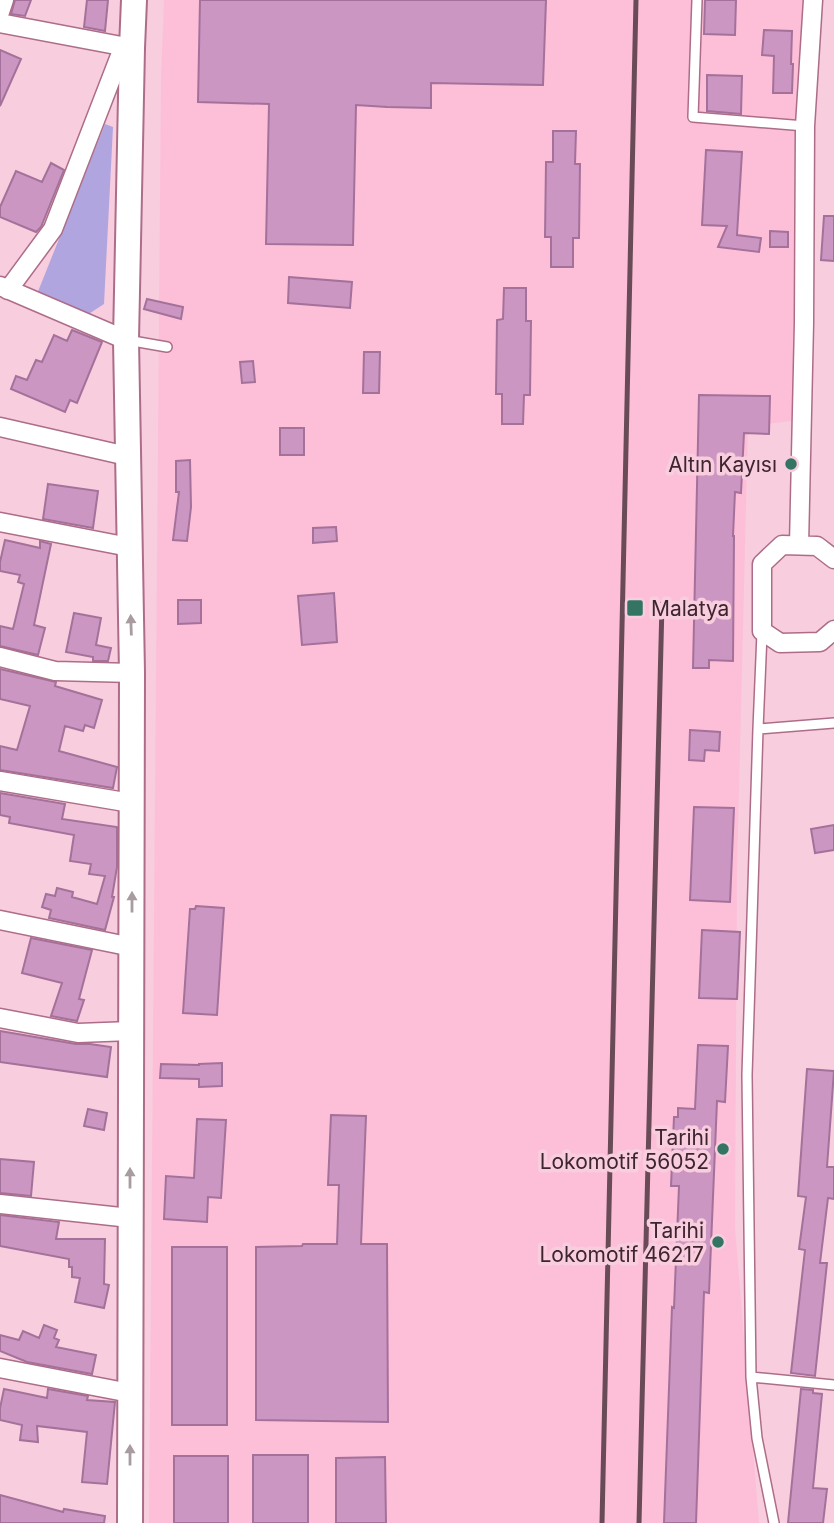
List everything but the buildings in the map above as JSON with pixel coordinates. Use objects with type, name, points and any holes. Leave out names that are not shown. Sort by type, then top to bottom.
[{"type":"street","points":[[0,12],[4,0]]},
{"type":"street","points":[[130,1523],[132,673],[126,340],[128,48],[134,0]]},
{"type":"street","points":[[799,545],[805,126],[813,0]]},
{"type":"street","points":[[0,23],[128,48]]},
{"type":"street","points":[[126,340],[4,288],[53,229],[128,48]]},
{"type":"street","points":[[0,427],[127,456]]},
{"type":"street","points":[[0,522],[129,547]]},
{"type":"street","points":[[834,559],[817,546],[782,545],[762,564],[762,631],[780,643],[820,642],[834,630]]},
{"type":"street","points":[[0,657],[55,671],[132,673]]},
{"type":"street","points":[[0,781],[131,803]]},
{"type":"street","points":[[0,920],[132,947]]},
{"type":"street","points":[[0,1018],[78,1033],[131,1031]]},
{"type":"street","points":[[0,1204],[130,1218]]},
{"type":"street","points":[[0,1368],[130,1393]]},
{"type":"lane","points":[[697,0],[693,117],[805,126]]},
{"type":"lane","points":[[126,340],[167,346]]},
{"type":"lane","points":[[762,631],[747,1075],[751,1377],[757,1438],[774,1523]]},
{"type":"lane","points":[[758,729],[834,723]]},
{"type":"lane","points":[[751,1377],[834,1385]]},
{"type":"shaded area","points":[[164,0],[815,0],[801,420],[748,426],[737,872],[735,1227],[759,1523],[149,1523],[161,76]]},
{"type":"shaded area","points":[[105,124],[113,127],[104,304],[84,317],[37,294]]},
{"type":"railway","points":[[602,1523],[636,0]]},
{"type":"railway","points":[[639,1523],[662,604]]},
{"type":"place","name":"Altın Kayısı","points":[[791,464]]},
{"type":"place","name":"Malatya","points":[[635,608]]},
{"type":"place","name":"Tarihi Lokomotif 56052","points":[[723,1149]]},
{"type":"place","name":"Tarihi Lokomotif 46217","points":[[718,1242]]}]
